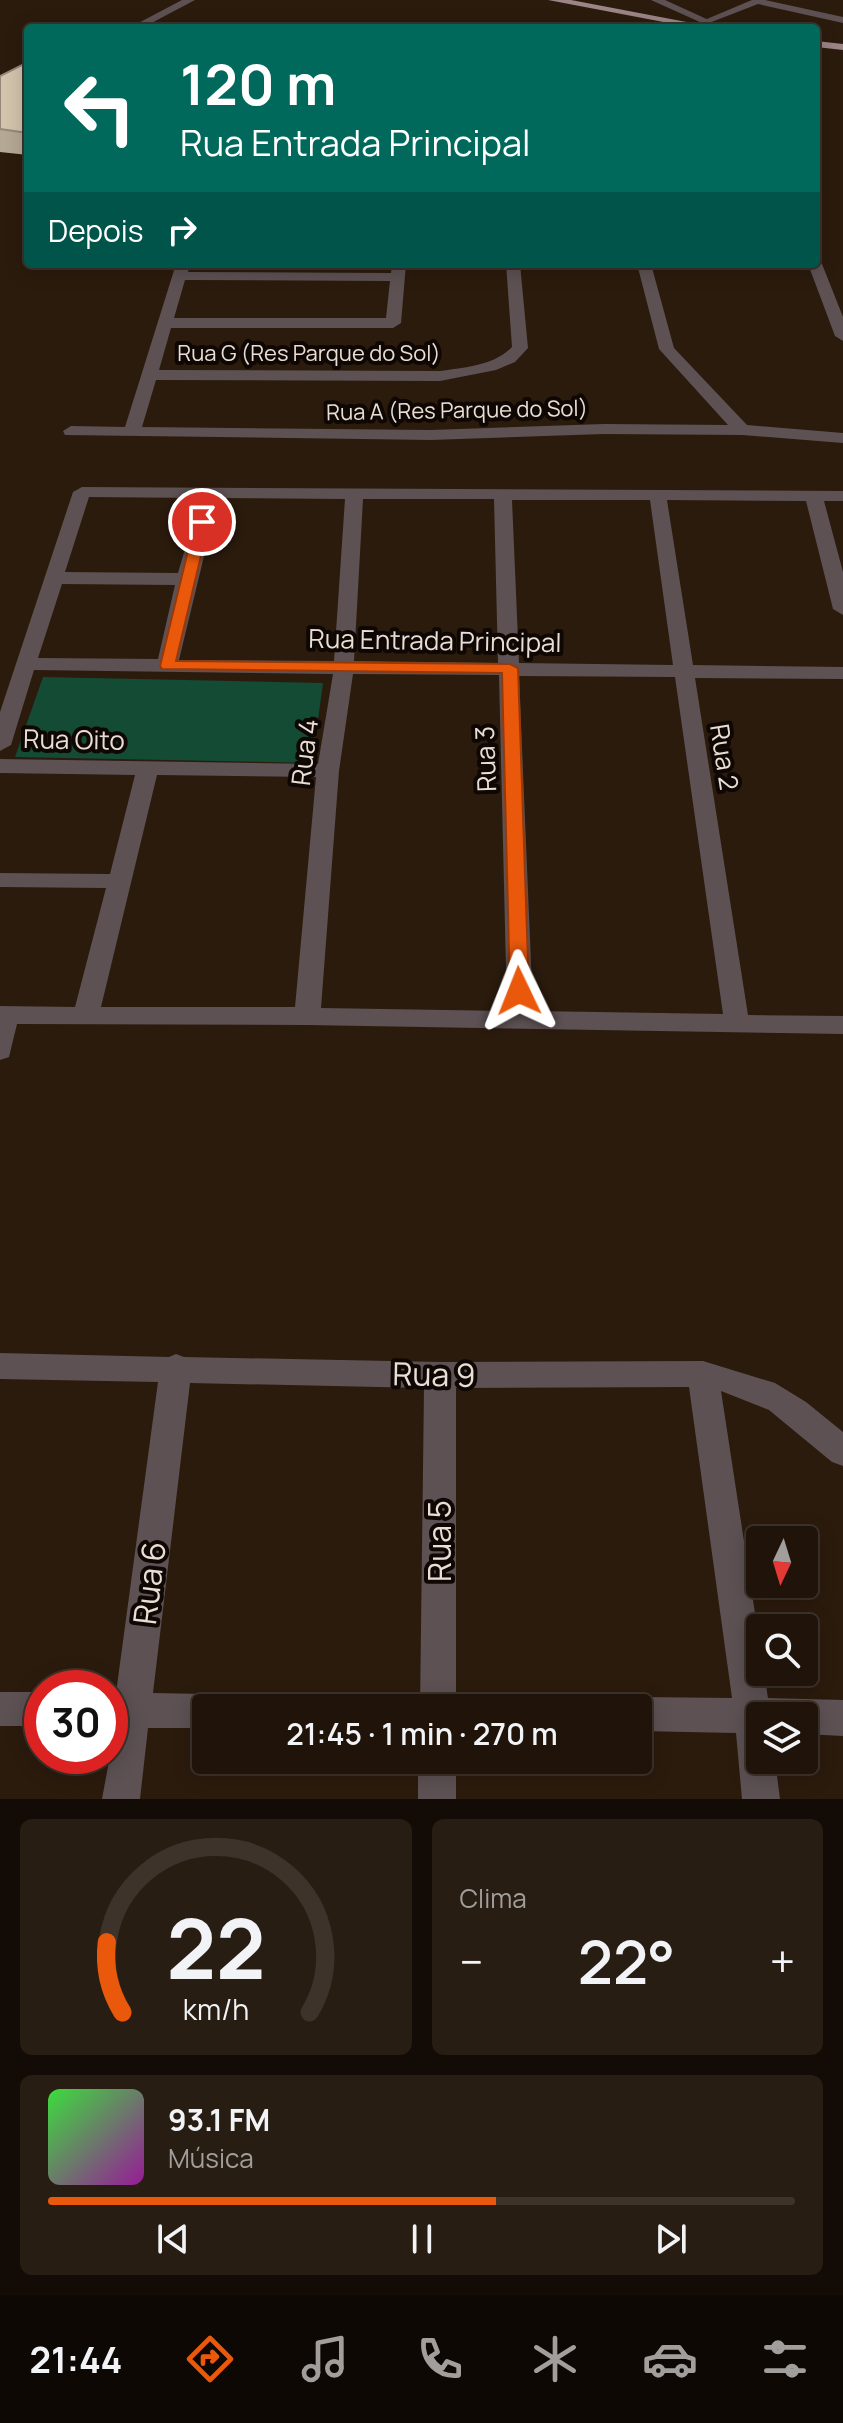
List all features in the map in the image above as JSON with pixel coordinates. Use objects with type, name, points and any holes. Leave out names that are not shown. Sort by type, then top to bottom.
[{"type":"main road","points":[[553,0],[699,24]]},
{"type":"main road","points":[[820,44],[843,47]]},
{"type":"street","points":[[142,24],[190,0]]},
{"type":"street","points":[[656,0],[703,24]]},
{"type":"street","name":"Rua G (Res Parque do Sol)","points":[[151,375],[440,376],[490,367],[512,357],[520,348],[513,268]]},
{"type":"street","points":[[645,268],[667,349],[742,430]]},
{"type":"street","points":[[817,268],[843,336]]},
{"type":"street","points":[[132,432],[181,270],[399,270],[393,323],[167,323]]},
{"type":"street","name":"Rua A (Res Parque do Sol)","points":[[71,431],[431,435],[604,429],[742,430],[843,438]]},
{"type":"street","points":[[0,745],[82,492],[843,496]]},
{"type":"street","points":[[167,666],[186,579],[210,493]]},
{"type":"street","name":"Rua 4","points":[[307,1016],[328,771],[344,666],[354,495]]},
{"type":"street","name":"Rua 3","points":[[503,496],[520,1021]]},
{"type":"street","points":[[814,496],[843,609]]},
{"type":"street","name":"Rua 2","points":[[658,497],[737,1025]]},
{"type":"street","points":[[56,578],[186,579]]},
{"type":"street","name":"Rua Entrada Principal","points":[[27,664],[843,673]]},
{"type":"street","name":"Rua Oito","points":[[0,766],[328,771]]},
{"type":"street","points":[[86,1014],[148,768]]},
{"type":"street","points":[[0,880],[119,881]]},
{"type":"street","points":[[0,1051],[3,1015],[307,1016],[843,1025]]},
{"type":"street","name":"Rua 9","points":[[0,1366],[176,1367],[440,1375],[703,1374],[742,1381],[768,1393],[797,1412],[843,1452]]},
{"type":"street","name":"Rua 6","points":[[127,1670],[176,1367]]},
{"type":"street","points":[[703,1374],[750,1702]]},
{"type":"street","name":"Rua 5","points":[[438,1694],[440,1375]]},
{"type":"street","points":[[0,1709],[24,1709]]},
{"type":"street","points":[[128,1710],[192,1711]]},
{"type":"street","points":[[652,1714],[746,1714]]},
{"type":"street","points":[[818,1717],[843,1718]]},
{"type":"street","name":"Rua 6","points":[[121,1774],[121,1799]]},
{"type":"street","points":[[437,1774],[437,1799]]},
{"type":"street","points":[[758,1774],[761,1799]]},
{"type":"lane","points":[[707,24],[758,1],[843,20]]},
{"type":"green space","points":[[43,677],[323,683],[312,763],[15,757]]},
{"type":"building","points":[[24,64],[24,132],[0,129],[0,76]]},
{"type":"route","points":[[202,522],[167,666],[510,668],[519,991]]}]
